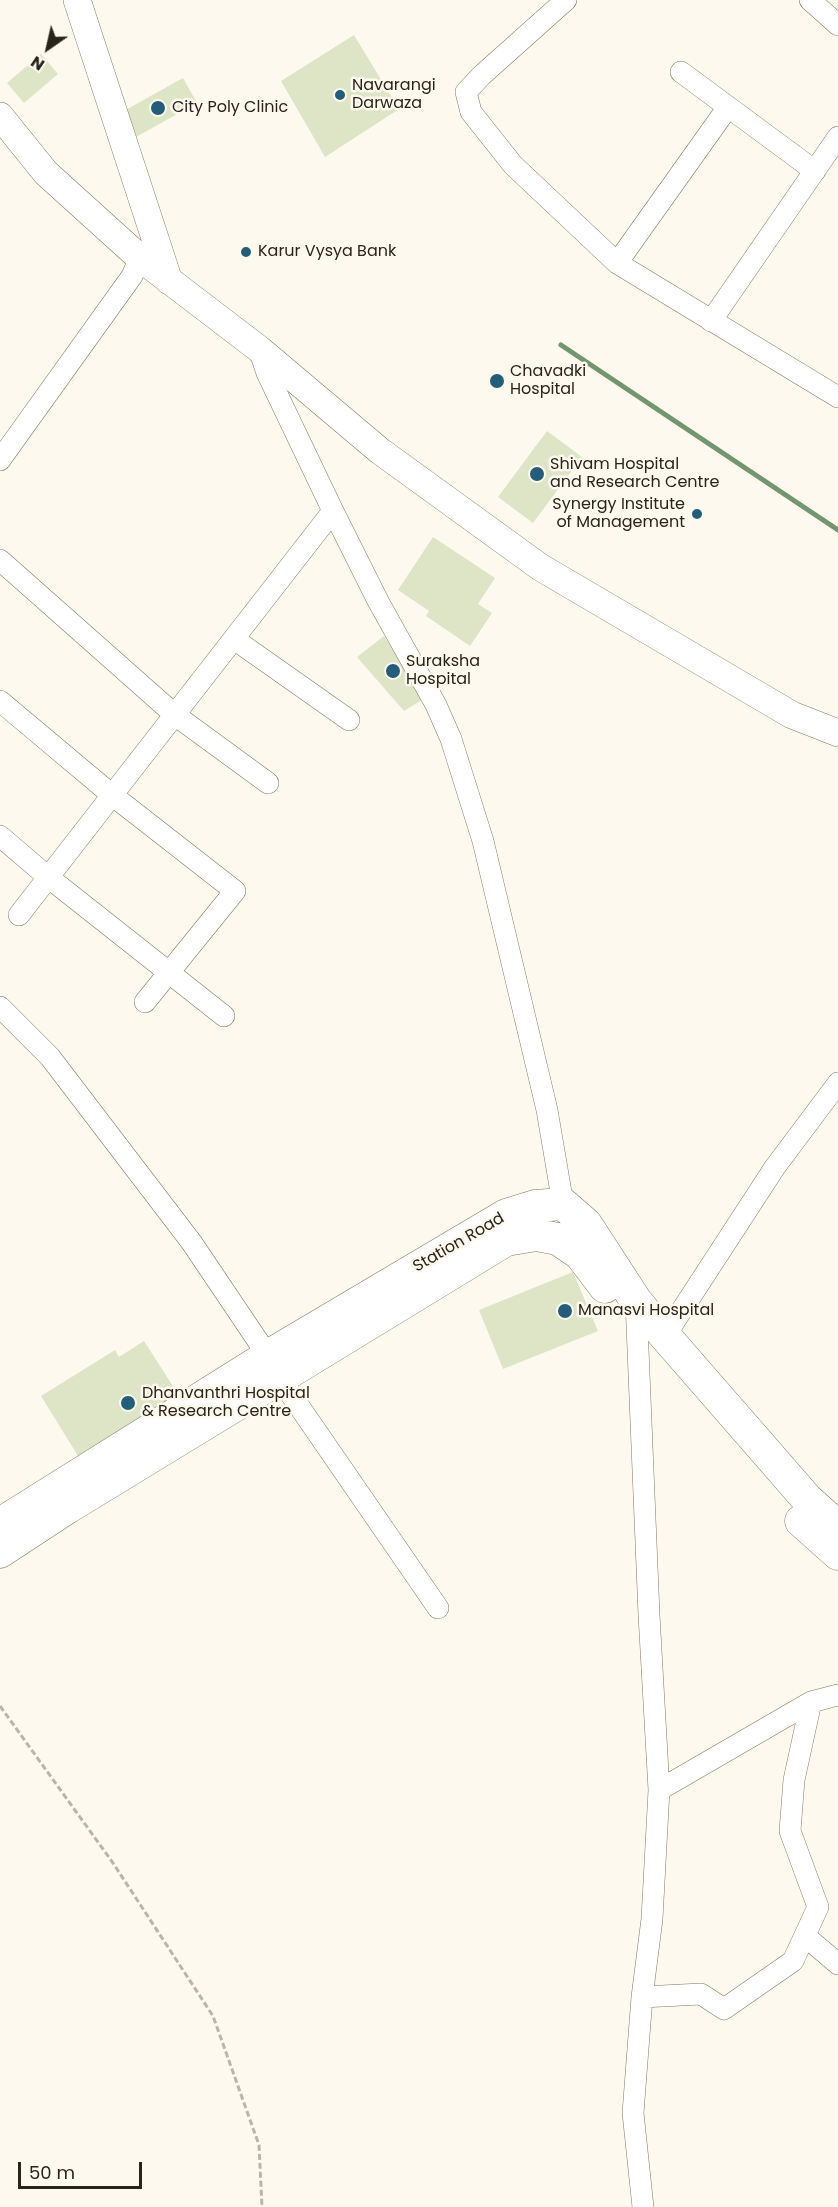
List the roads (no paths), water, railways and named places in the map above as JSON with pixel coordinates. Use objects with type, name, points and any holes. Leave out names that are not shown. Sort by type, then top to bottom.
[{"type":"highway","name":"Station Road","points":[[0,1552],[506,1215],[535,1206],[563,1204],[586,1224],[646,1322],[797,1518],[838,1554]]},
{"type":"highway","name":"Station Road","points":[[0,1524],[274,1368],[506,1240],[536,1235],[558,1239],[580,1254],[646,1322],[807,1499],[838,1527]]},
{"type":"main road","points":[[76,0],[169,281],[181,309]]},
{"type":"main road","points":[[0,116],[46,173],[136,267],[181,309],[263,361],[370,464],[531,581],[785,729],[838,750]]},
{"type":"main road","points":[[0,142],[35,184],[136,267],[169,281],[263,361],[380,451],[540,567],[792,715],[838,733]]},
{"type":"street","points":[[567,0],[466,92],[471,112],[513,165],[617,263],[838,397]]},
{"type":"street","points":[[810,0],[838,25]]},
{"type":"street","points":[[681,72],[815,171]]},
{"type":"street","points":[[617,263],[728,107]]},
{"type":"street","points":[[711,321],[838,136]]},
{"type":"street","points":[[0,460],[136,267]]},
{"type":"street","points":[[263,361],[333,511],[378,601],[436,705],[451,739],[486,852],[547,1110],[563,1204]]},
{"type":"street","points":[[19,915],[333,511]]},
{"type":"street","points":[[0,560],[175,715],[268,783]]},
{"type":"street","points":[[234,639],[349,720]]},
{"type":"street","points":[[0,701],[112,795],[235,891],[145,1002]]},
{"type":"street","points":[[0,836],[48,877],[224,1016]]},
{"type":"street","points":[[0,1007],[50,1057],[192,1243],[274,1368],[438,1608]]},
{"type":"street","points":[[644,2207],[639,2181],[633,2113],[642,1997],[652,1919],[659,1790],[648,1603],[646,1322],[775,1167],[838,1083]]},
{"type":"street","points":[[659,1790],[811,1702],[838,1695]]},
{"type":"street","points":[[642,1997],[701,1994],[724,2009],[793,1961],[818,1907],[790,1831],[794,1780],[811,1702]]},
{"type":"street","points":[[805,1936],[838,1964]]},
{"type":"waterway","points":[[561,345],[838,530]]},
{"type":"place","name":"Navarangi Darwaza","points":[[340,95]]},
{"type":"place","name":"City Poly Clinic","points":[[158,108]]},
{"type":"place","name":"Karur Vysya Bank","points":[[246,252]]},
{"type":"place","name":"Chavadki Hospital","points":[[497,381]]},
{"type":"place","name":"Shivam Hospital and Research Centre","points":[[537,474]]},
{"type":"place","name":"Synergy Institute of Management","points":[[697,514]]},
{"type":"place","name":"Suraksha Hospital","points":[[393,671]]},
{"type":"place","name":"Manasvi Hospital","points":[[565,1311]]},
{"type":"place","name":"Dhanvanthri Hospital & Research Centre","points":[[128,1403]]}]
